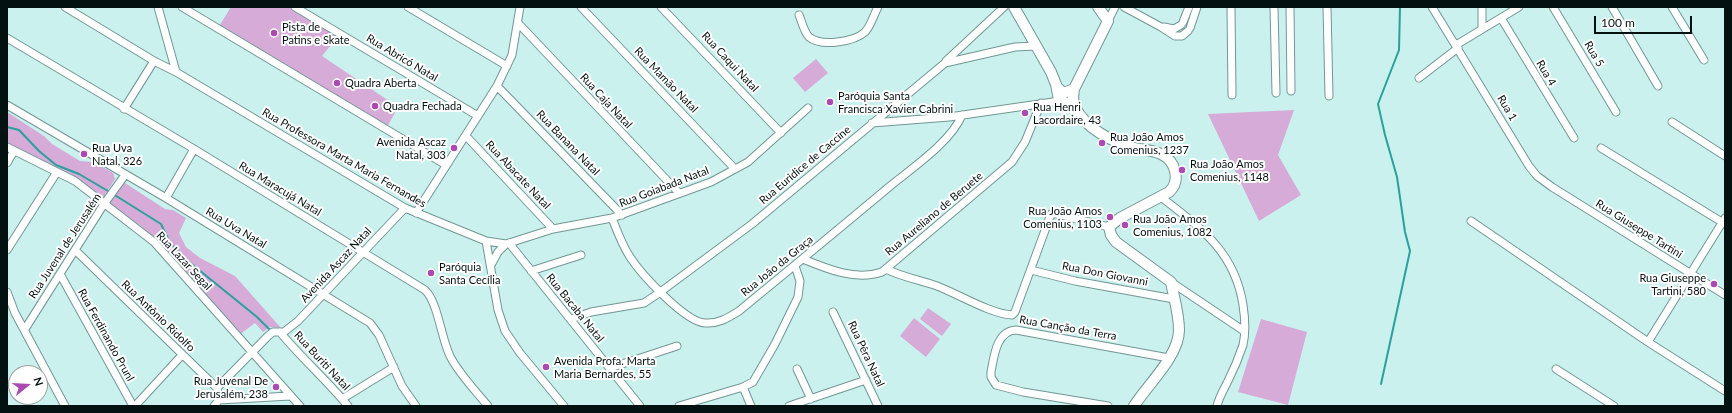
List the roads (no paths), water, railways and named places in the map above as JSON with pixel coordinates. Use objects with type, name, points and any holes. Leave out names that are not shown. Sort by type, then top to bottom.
[{"type":"street","name":"Rua Professora Marta Maria Fernandes","points":[[65,7],[405,208],[486,241]]},
{"type":"street","points":[[158,7],[176,72]]},
{"type":"street","points":[[182,7],[446,165]]},
{"type":"street","name":"Rua Abricó Natal","points":[[295,7],[478,116]]},
{"type":"street","points":[[408,7],[507,66]]},
{"type":"street","points":[[416,213],[497,86],[512,55],[520,7]]},
{"type":"street","name":"Rua Mamão Natal","points":[[582,7],[735,169]]},
{"type":"street","name":"Rua Caqui Natal","points":[[662,7],[781,133]]},
{"type":"street","points":[[799,15],[808,36],[813,40],[834,43],[849,40],[865,32],[878,7]]},
{"type":"street","points":[[945,63],[1004,7]]},
{"type":"street","points":[[1014,7],[1059,89],[1064,92],[1090,125],[1104,136],[1133,148],[1161,154],[1170,162],[1175,172],[1174,186],[1169,192],[1120,218],[1109,227]]},
{"type":"street","points":[[1098,7],[1108,21]]},
{"type":"street","points":[[1070,100],[1115,7]]},
{"type":"street","points":[[1124,7],[1178,37],[1184,35],[1189,29],[1197,7]]},
{"type":"street","points":[[1161,27],[1174,29],[1182,24],[1189,7]]},
{"type":"street","points":[[1231,7],[1232,95]]},
{"type":"street","points":[[1274,7],[1276,93]]},
{"type":"street","points":[[1290,7],[1291,91]]},
{"type":"street","points":[[1327,7],[1329,96]]},
{"type":"street","name":"Rua 1","points":[[1432,7],[1529,166],[1542,180]]},
{"type":"street","points":[[1482,7],[1482,29]]},
{"type":"street","points":[[1419,78],[1482,29],[1519,7]]},
{"type":"street","name":"Rua 5","points":[[1553,7],[1616,112]]},
{"type":"street","points":[[1612,7],[1658,86]]},
{"type":"street","points":[[1672,7],[1704,60]]},
{"type":"street","name":"Rua 4","points":[[1501,18],[1574,138]]},
{"type":"street","name":"Rua Caja Natal","points":[[518,23],[679,194]]},
{"type":"street","name":"Rua Maracujá Natal","points":[[7,38],[415,283],[432,297],[444,342],[451,358],[488,406]]},
{"type":"street","name":"Rua Euridice de Caccine","points":[[571,319],[591,312],[644,302],[659,293],[752,224],[945,63],[1015,47],[1036,46]]},
{"type":"street","points":[[124,109],[154,61]]},
{"type":"street","points":[[1056,84],[1058,97],[1070,100]]},
{"type":"street","name":"Rua Banana Natal","points":[[497,86],[622,215]]},
{"type":"street","points":[[872,123],[962,115],[1070,100]]},
{"type":"street","name":"Rua Aureliano de Beruete","points":[[803,260],[848,274],[875,274],[886,269],[1012,162],[1025,142],[1041,103]]},
{"type":"street","name":"Rua Uva Natal","points":[[7,105],[125,176],[166,198],[370,323],[379,336],[402,386],[416,406]]},
{"type":"street","name":"Rua Goiabada Natal","points":[[486,241],[508,244],[553,229],[612,218],[711,182],[752,158],[808,108]]},
{"type":"street","name":"Rua João da Graça","points":[[612,218],[630,258],[659,293],[697,322],[718,322],[739,311],[803,260],[951,134],[962,115]]},
{"type":"street","points":[[1672,122],[1725,156]]},
{"type":"street","name":"Rua Abacate Natal","points":[[466,136],[553,229]]},
{"type":"street","name":"Rua Lazar Segal","points":[[7,148],[75,181],[106,202],[154,242],[297,405]]},
{"type":"street","points":[[1601,148],[1724,221],[1648,342]]},
{"type":"street","points":[[166,198],[194,149]]},
{"type":"street","points":[[7,163],[14,151]]},
{"type":"street","points":[[7,250],[57,172]]},
{"type":"street","name":"Rua Juvenal de Jerusalém","points":[[25,329],[106,202],[125,176]]},
{"type":"street","name":"Rua Giuseppe Tartini","points":[[1542,180],[1725,295]]},
{"type":"street","points":[[1161,197],[1199,227],[1225,255],[1236,278],[1240,291],[1244,312],[1243,344],[1238,360],[1217,406]]},
{"type":"street","name":"Avenida Ascaz Natal","points":[[217,388],[273,332],[288,330],[405,208]]},
{"type":"street","points":[[886,269],[901,276],[935,286],[982,306],[1010,315],[1016,312],[1049,216],[1055,213],[1109,227]]},
{"type":"street","points":[[1471,221],[1648,342],[1725,391]]},
{"type":"street","points":[[1109,227],[1109,231],[1116,242],[1171,282],[1244,331]]},
{"type":"street","points":[[486,241],[498,310],[505,331],[520,353],[564,406]]},
{"type":"street","points":[[491,265],[498,252],[508,244]]},
{"type":"street","name":"Rua Bacaba Natal","points":[[508,244],[571,319],[640,406]]},
{"type":"street","name":"Rua Antônio Ridolfo","points":[[75,250],[217,388]]},
{"type":"street","points":[[531,271],[582,255]]},
{"type":"street","points":[[679,406],[749,385],[758,376],[798,297],[800,281],[795,266]]},
{"type":"street","name":"Rua Don Giovanni","points":[[1031,270],[1075,281],[1174,298]]},
{"type":"street","name":"Rua Ferdinando Prunl","points":[[60,274],[134,406]]},
{"type":"street","points":[[1134,406],[1176,346],[1179,331],[1171,282]]},
{"type":"street","points":[[7,292],[15,312],[66,406]]},
{"type":"street","name":"Rua Pêra Natal","points":[[834,312],[878,406]]},
{"type":"street","name":"Rua Canção da Terra","points":[[1108,406],[1023,392],[996,385],[991,377],[991,372],[1000,338],[1011,330],[1082,341],[1169,358]]},
{"type":"street","name":"Rua Buriti Natal","points":[[280,332],[300,356],[348,406]]},
{"type":"street","points":[[610,368],[677,346]]},
{"type":"street","points":[[134,406],[182,355]]},
{"type":"street","points":[[342,399],[394,367]]},
{"type":"street","points":[[797,369],[811,399]]},
{"type":"street","points":[[1556,369],[1614,406]]},
{"type":"street","points":[[789,406],[866,380]]},
{"type":"street","points":[[743,387],[750,406]]},
{"type":"street","points":[[217,388],[216,403],[290,396]]},
{"type":"street","points":[[1599,396],[1603,406]]},
{"type":"waterway","points":[[1381,384],[1410,251],[1405,232],[1397,177],[1378,104],[1399,50],[1400,7]]},
{"type":"waterway","points":[[7,127],[19,130],[39,151],[56,165],[79,174],[108,191]]},
{"type":"waterway","points":[[113,194],[161,224],[170,243],[183,257],[257,317],[269,329]]},
{"type":"place","name":"Pista de Patins e Skate","points":[[274,33]]},
{"type":"place","name":"Quadra Aberta","points":[[337,83]]},
{"type":"place","name":"Paróquia Santa Francisca Xavier Cabrini","points":[[830,102]]},
{"type":"place","name":"Quadra Fechada","points":[[375,106]]},
{"type":"place","name":"Rua Henri Lacordaire, 43","points":[[1025,113]]},
{"type":"place","name":"Rua João Amos Comenius, 1237","points":[[1102,143]]},
{"type":"place","name":"Avenida Ascaz Natal, 303","points":[[454,148]]},
{"type":"place","name":"Rua Uva Natal, 326","points":[[84,154]]},
{"type":"place","name":"Rua João Amos Comenius, 1148","points":[[1182,170]]},
{"type":"place","name":"Rua João Amos Comenius, 1103","points":[[1110,217]]},
{"type":"place","name":"Rua João Amos Comenius, 1082","points":[[1125,225]]},
{"type":"place","name":"Paróquia Santa Cecília","points":[[431,273]]},
{"type":"place","name":"Rua Giuseppe Tartini, 580","points":[[1714,284]]},
{"type":"place","name":"Avenida Profa. Marta Maria Bernardes, 55","points":[[546,367]]},
{"type":"place","name":"Rua Juvenal De Jerusalém, 238","points":[[276,387]]}]
